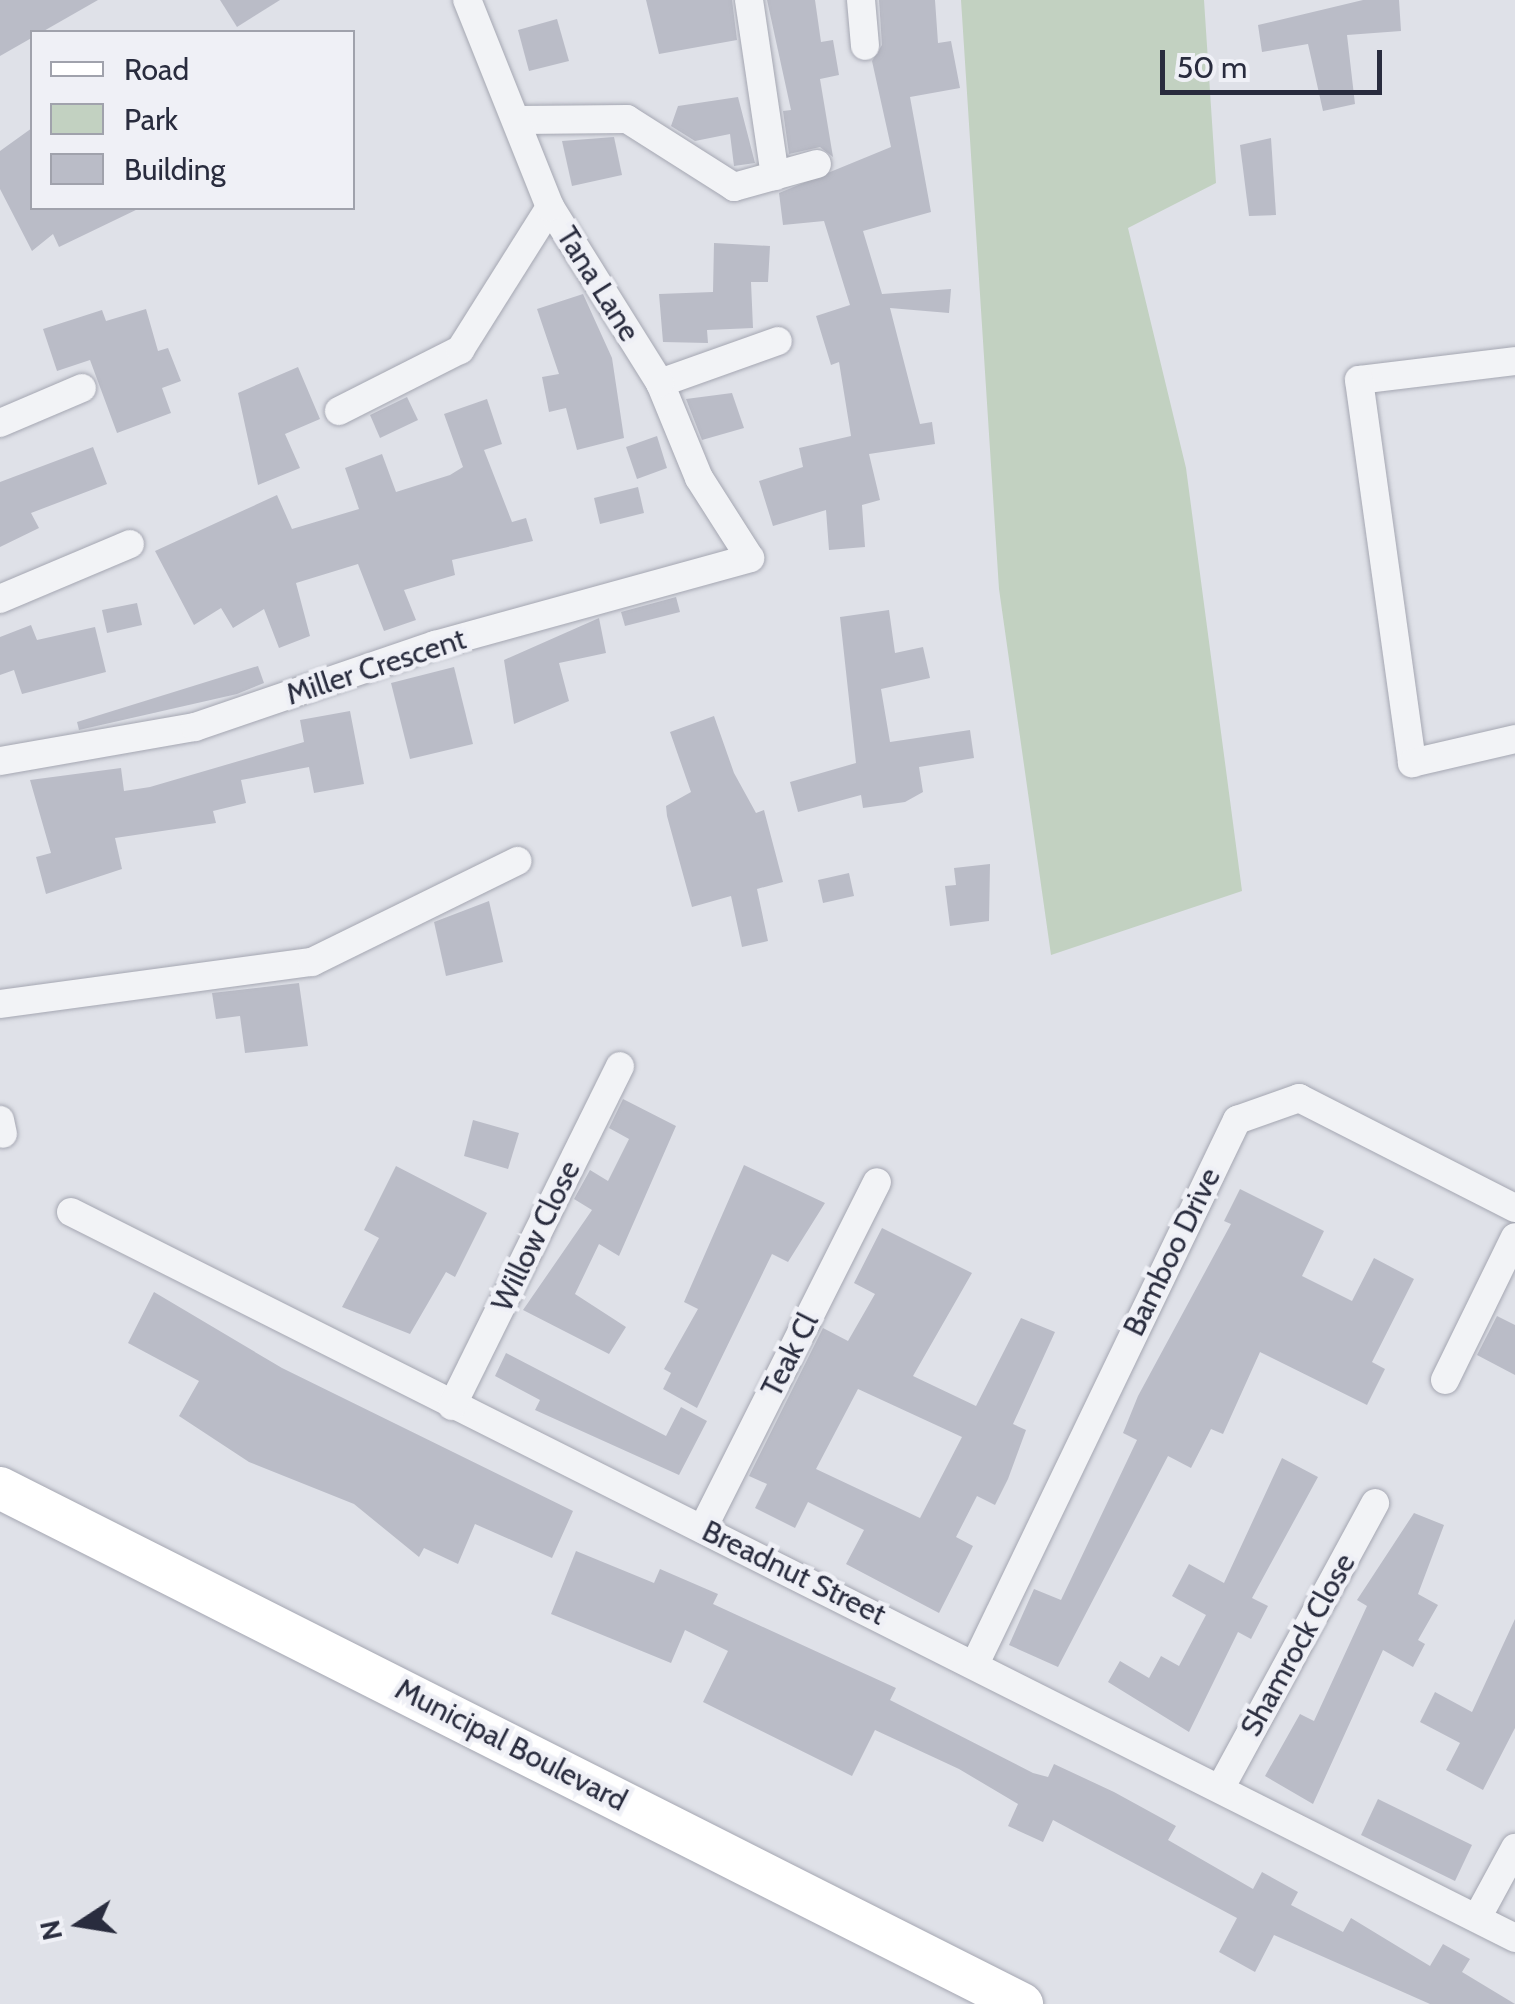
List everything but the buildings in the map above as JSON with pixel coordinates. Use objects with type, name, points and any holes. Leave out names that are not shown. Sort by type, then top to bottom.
[{"type":"main road","name":"Municipal Boulevard","points":[[0,1488],[1022,2004]]},
{"type":"street","name":"Tana Lane","points":[[466,0],[520,120],[550,207],[660,383],[699,478],[750,558]]},
{"type":"street","points":[[750,0],[774,176]]},
{"type":"street","points":[[861,0],[865,46]]},
{"type":"street","points":[[520,120],[628,119],[734,187],[818,164]]},
{"type":"street","points":[[339,412],[460,350],[550,207]]},
{"type":"street","points":[[660,383],[778,341]]},
{"type":"street","points":[[1515,361],[1359,380],[1412,764],[1515,740]]},
{"type":"street","points":[[0,423],[82,388]]},
{"type":"street","points":[[0,599],[130,544]]},
{"type":"street","name":"Miller Crescent","points":[[0,761],[194,727],[435,645],[750,558]]},
{"type":"street","points":[[0,1004],[312,962],[517,861]]},
{"type":"street","name":"Willow Close","points":[[452,1406],[620,1066]]},
{"type":"street","name":"Bamboo Drive","points":[[976,1662],[1237,1120],[1299,1098],[1515,1208]]},
{"type":"street","name":"Teak Cl","points":[[703,1528],[877,1182]]},
{"type":"street","name":"Breadnut Street","points":[[71,1212],[452,1406],[976,1662],[1515,1938]]},
{"type":"street","points":[[1445,1380],[1515,1237]]},
{"type":"street","name":"Shamrock Close","points":[[1220,1787],[1375,1503]]},
{"type":"street","points":[[1477,1918],[1515,1848]]},
{"type":"green space","points":[[961,0],[1204,0],[1216,183],[1128,228],[1186,468],[1242,891],[1051,955],[999,589]]}]
